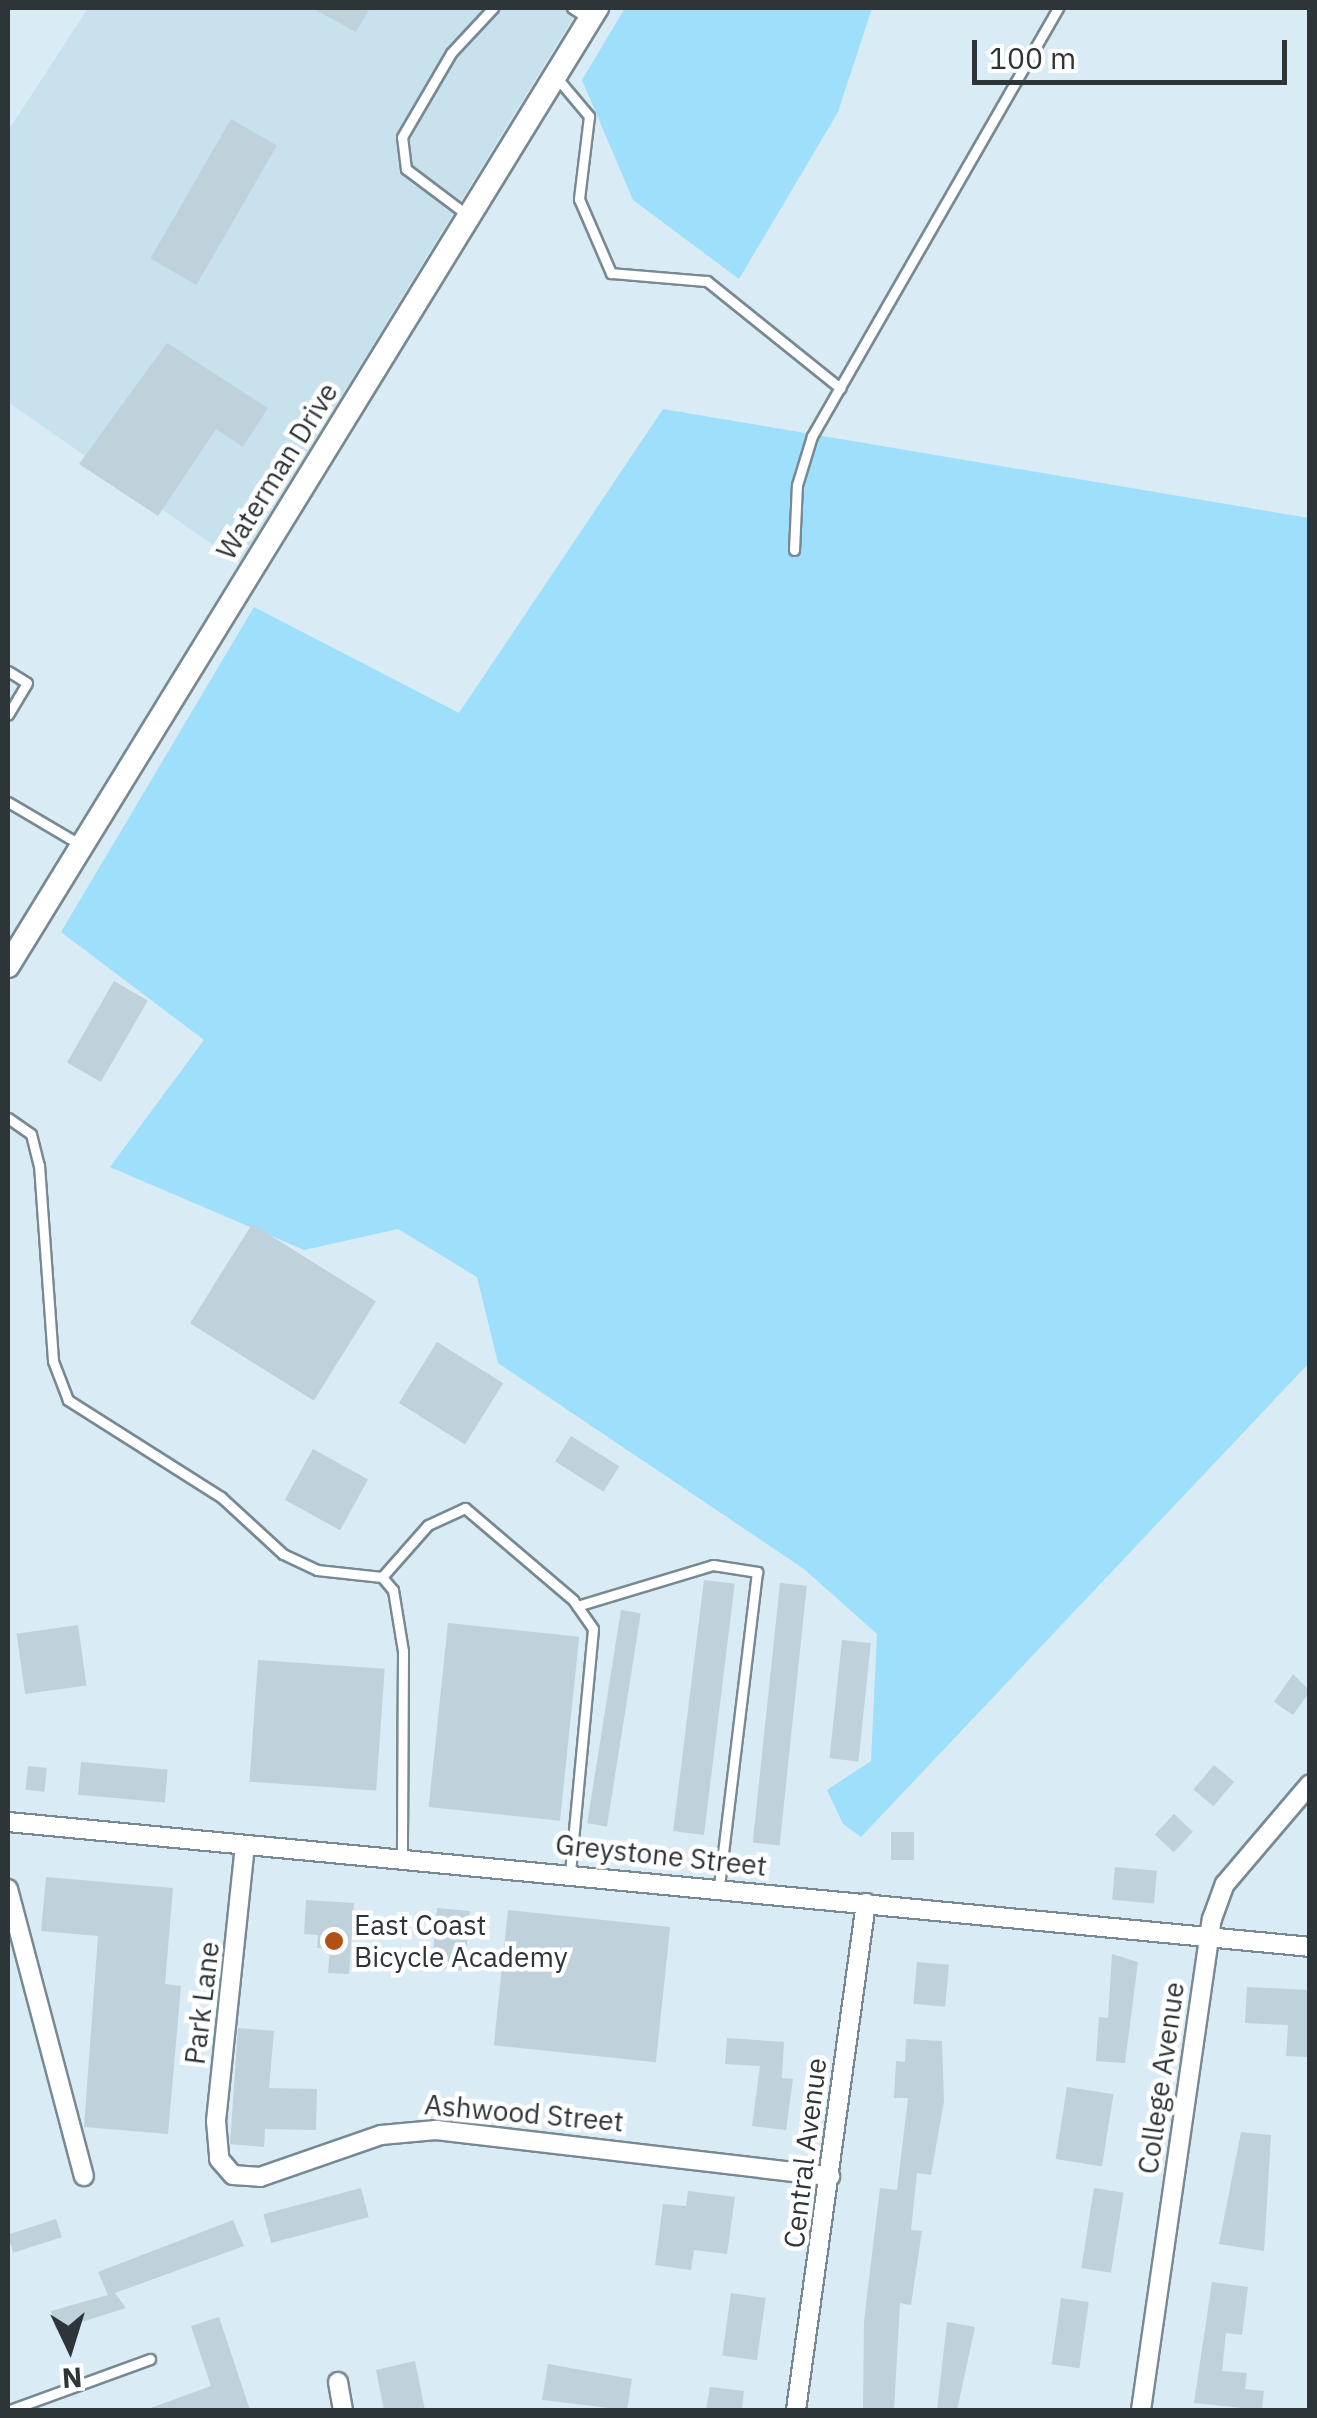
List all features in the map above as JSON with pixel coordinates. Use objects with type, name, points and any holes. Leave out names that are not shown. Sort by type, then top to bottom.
[{"type":"street","name":"Waterman Drive","points":[[8,966],[555,77],[586,11]]},
{"type":"street","name":"College Avenue","points":[[1141,2410],[1208,1936],[1226,1884],[1310,1784]]},
{"type":"street","name":"Greystone Street","points":[[8,1822],[719,1887],[1310,1947]]},
{"type":"street","name":"Park Lane","points":[[223,2167],[216,2121],[245,1845]]},
{"type":"street","points":[[8,1889],[84,2176]]},
{"type":"street","name":"Central Avenue","points":[[796,2410],[866,1903]]},
{"type":"street","name":"Ashwood Street","points":[[223,2167],[252,2179],[380,2135],[436,2130],[830,2176]]},
{"type":"street","points":[[338,2382],[343,2410]]},
{"type":"lane","points":[[469,216],[406,169],[402,137],[451,53],[494,8]]},
{"type":"lane","points":[[794,550],[802,466],[840,388],[1058,8]]},
{"type":"lane","points":[[555,77],[589,116],[579,198],[611,273],[707,281],[840,388]]},
{"type":"lane","points":[[8,671],[27,683],[8,715]]},
{"type":"lane","points":[[8,802],[81,846]]},
{"type":"lane","points":[[8,1118],[32,1134],[39,1164],[53,1361],[68,1400],[221,1497],[283,1554],[317,1570],[382,1578],[393,1590],[402,1651],[402,1858]]},
{"type":"lane","points":[[382,1578],[428,1524],[465,1508],[577,1606],[593,1628],[570,1874]]},
{"type":"lane","points":[[577,1606],[713,1565],[756,1572],[719,1887]]},
{"type":"lane","points":[[9,2410],[150,2359]]},
{"type":"shaded area","points":[[88,8],[579,8],[239,563],[8,402],[8,131]]},
{"type":"shaded area","points":[[625,8],[872,8],[838,112],[739,279],[633,200],[582,80]]},
{"type":"shaded area","points":[[663,409],[1309,518],[1309,1363],[861,1837],[843,1824],[827,1790],[871,1761],[877,1634],[804,1569],[498,1363],[477,1277],[398,1229],[304,1250],[110,1167],[204,1040],[61,932],[254,607],[459,713]]},
{"type":"building","points":[[312,8],[370,8],[356,32]]},
{"type":"building","points":[[231,119],[277,145],[196,285],[151,258]]},
{"type":"building","points":[[167,343],[268,408],[243,447],[216,429],[158,516],[79,464]]},
{"type":"building","points":[[114,981],[148,1000],[101,1082],[67,1062]]},
{"type":"building","points":[[252,1224],[376,1301],[314,1401],[190,1323]]},
{"type":"building","points":[[437,1342],[503,1383],[465,1444],[399,1403]]},
{"type":"building","points":[[571,1436],[619,1466],[603,1492],[555,1461]]},
{"type":"building","points":[[313,1449],[368,1480],[340,1530],[285,1500]]},
{"type":"building","points":[[704,1580],[735,1584],[704,1835],[673,1831]]},
{"type":"building","points":[[780,1583],[807,1586],[780,1845],[753,1843]]},
{"type":"building","points":[[621,1610],[641,1613],[607,1826],[587,1823]]},
{"type":"building","points":[[448,1623],[579,1637],[560,1821],[429,1807]]},
{"type":"building","points":[[78,1625],[86,1685],[25,1694],[17,1634]]},
{"type":"building","points":[[842,1640],[871,1643],[858,1761],[830,1758]]},
{"type":"building","points":[[258,1660],[385,1669],[376,1791],[249,1782]]},
{"type":"building","points":[[1293,1674],[1310,1691],[1293,1715],[1274,1702]]},
{"type":"building","points":[[81,1762],[168,1770],[165,1802],[78,1795]]},
{"type":"building","points":[[1214,1765],[1234,1782],[1213,1806],[1193,1790]]},
{"type":"building","points":[[28,1766],[47,1768],[44,1792],[25,1790]]},
{"type":"building","points":[[1174,1814],[1193,1832],[1174,1852],[1155,1834]]},
{"type":"building","points":[[891,1832],[914,1832],[914,1860],[891,1860]]},
{"type":"building","points":[[1115,1867],[1157,1871],[1154,1904],[1112,1900]]},
{"type":"building","points":[[46,1877],[173,1888],[165,1984],[181,1986],[168,2134],[84,2127],[98,1936],[41,1931]]},
{"type":"building","name":"East Coast Bicycle Academy","points":[[306,1900],[354,1903],[349,1974],[328,1973],[330,1949],[317,1948],[318,1935],[304,1934]]},
{"type":"building","points":[[437,1908],[470,1911],[465,1971],[432,1968]]},
{"type":"building","points":[[508,1910],[670,1927],[656,2062],[494,2045]]},
{"type":"building","points":[[1112,1954],[1138,1962],[1125,2063],[1096,2061],[1099,2017],[1108,2018]]},
{"type":"building","points":[[917,1962],[949,1965],[945,2007],[913,2004]]},
{"type":"building","points":[[1247,1987],[1310,1990],[1310,2057],[1286,2056],[1288,2025],[1245,2023]]},
{"type":"building","points":[[238,2028],[274,2031],[269,2088],[317,2089],[316,2130],[265,2129],[264,2147],[230,2144]]},
{"type":"building","points":[[727,2038],[784,2042],[782,2078],[793,2079],[786,2130],[752,2126],[760,2066],[725,2064]]},
{"type":"building","points":[[906,2039],[942,2041],[944,2101],[931,2175],[917,2173],[911,2230],[922,2231],[911,2305],[900,2303],[894,2410],[863,2410],[864,2321],[880,2188],[897,2190],[908,2098],[894,2098],[896,2061],[905,2062]]},
{"type":"building","points":[[1067,2087],[1113,2094],[1102,2166],[1056,2159]]},
{"type":"building","points":[[1241,2132],[1271,2135],[1264,2251],[1219,2244]]},
{"type":"building","points":[[361,2188],[369,2217],[271,2243],[263,2214]]},
{"type":"building","points":[[1094,2188],[1124,2193],[1111,2273],[1081,2268]]},
{"type":"building","points":[[688,2191],[735,2197],[727,2254],[694,2250],[691,2270],[655,2265],[663,2204],[686,2206]]},
{"type":"building","points":[[56,2219],[62,2237],[13,2253],[8,2235]]},
{"type":"building","points":[[233,2220],[244,2246],[115,2293],[126,2308],[56,2330],[51,2311],[108,2295],[98,2272]]},
{"type":"building","points":[[1212,2282],[1248,2287],[1242,2335],[1226,2333],[1222,2371],[1247,2373],[1245,2389],[1264,2391],[1262,2410],[1194,2403]]},
{"type":"building","points":[[731,2293],[766,2298],[757,2360],[722,2355]]},
{"type":"building","points":[[1061,2298],[1089,2302],[1079,2368],[1052,2364]]},
{"type":"building","points":[[219,2317],[250,2410],[145,2410],[211,2386],[191,2326]]},
{"type":"building","points":[[947,2322],[975,2327],[957,2410],[937,2410]]},
{"type":"building","points":[[415,2361],[425,2410],[384,2410],[376,2370]]},
{"type":"building","points":[[548,2364],[632,2379],[627,2410],[542,2400]]},
{"type":"building","points":[[710,2387],[744,2391],[742,2410],[706,2410]]},
{"type":"place","name":"East Coast Bicycle Academy","points":[[334,1941]]}]
